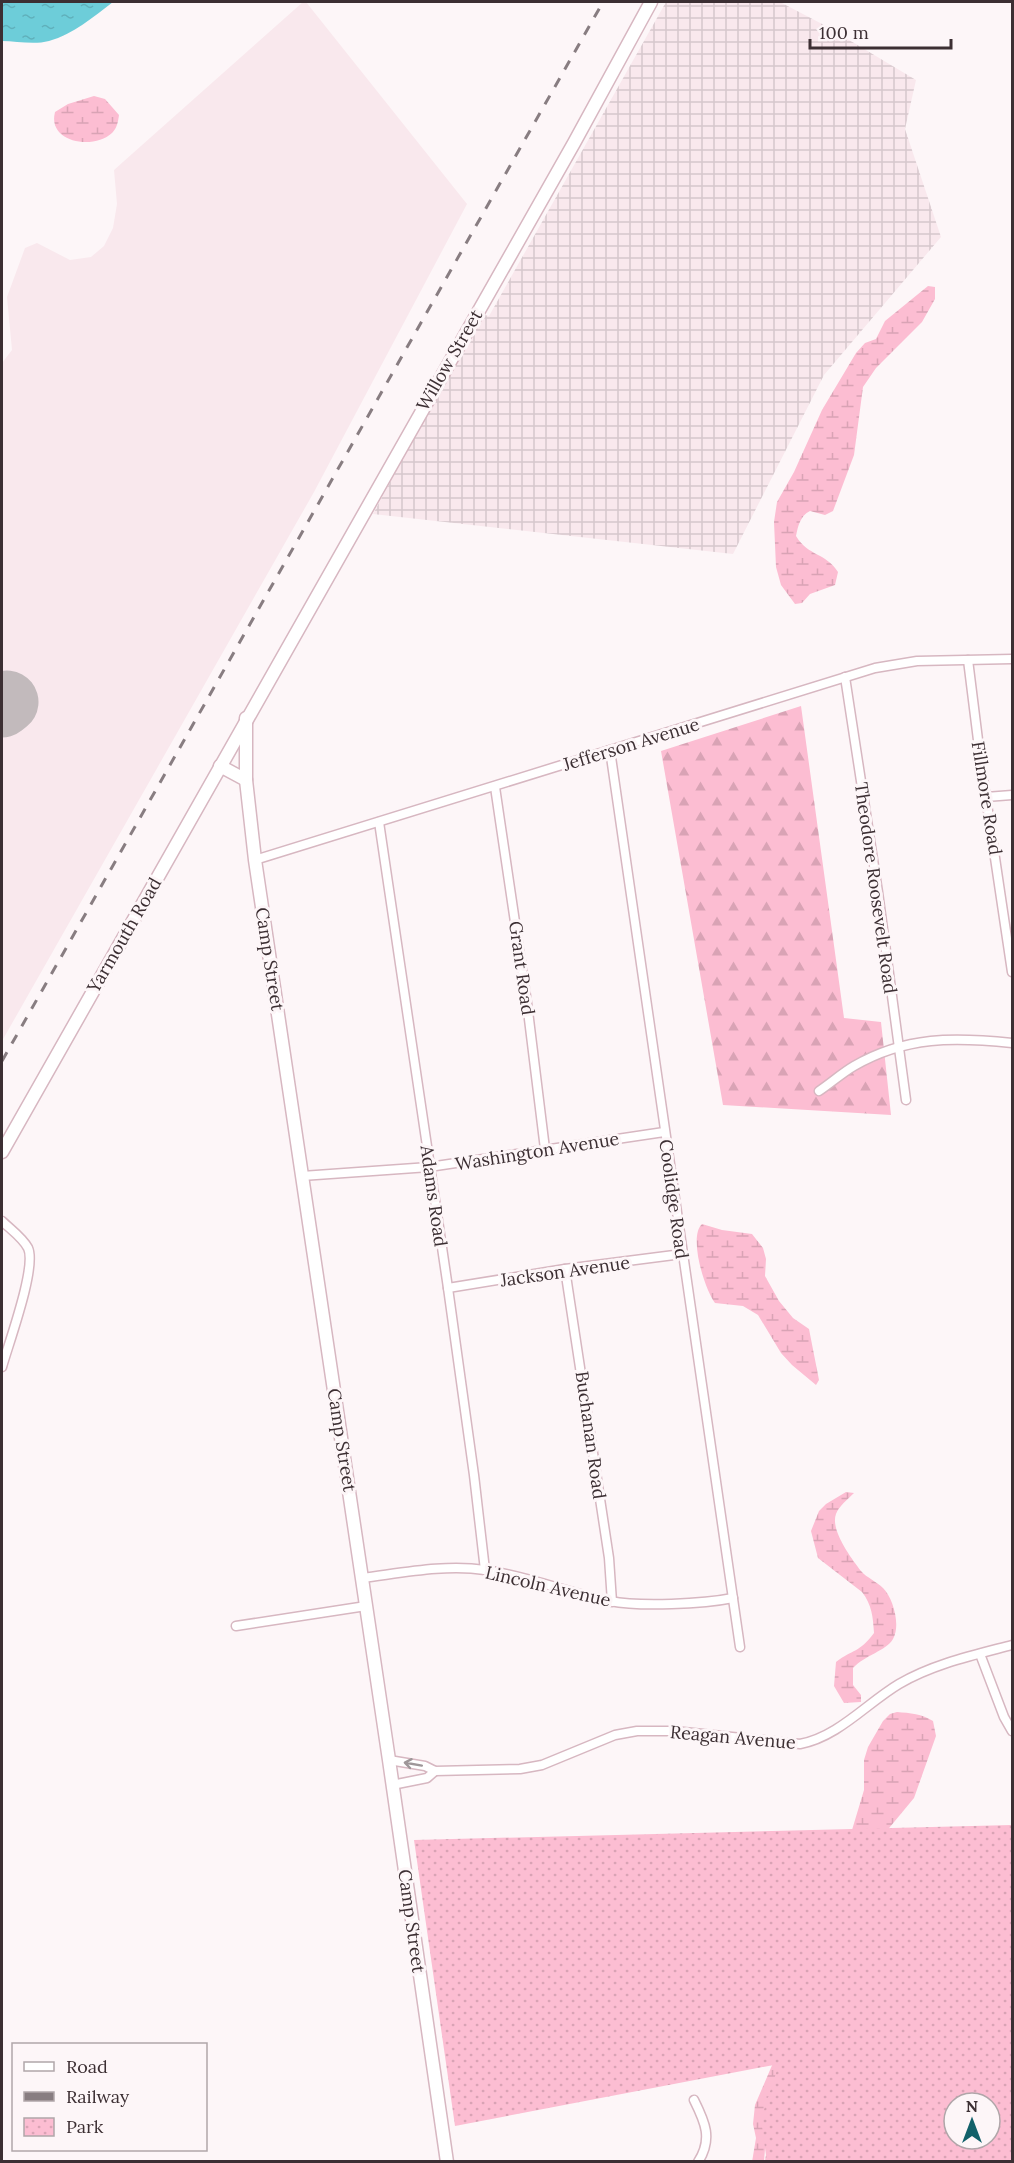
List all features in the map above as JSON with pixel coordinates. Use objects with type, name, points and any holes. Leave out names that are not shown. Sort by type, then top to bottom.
[{"type":"main road","name":"Willow Street","points":[[246,718],[568,153],[651,2]]},
{"type":"main road","name":"Yarmouth Road","points":[[2,1152],[246,718]]},
{"type":"main road","name":"Camp Street","points":[[246,718],[246,780],[255,860],[447,2162]]},
{"type":"main road","points":[[220,766],[246,780]]},
{"type":"street","name":"Jefferson Avenue","points":[[255,860],[875,668],[907,663],[1012,659]]},
{"type":"street","name":"Fillmore Road","points":[[968,660],[1012,972]]},
{"type":"street","name":"Theodore Roosevelt Road","points":[[845,677],[906,1100]]},
{"type":"street","name":"Coolidge Road","points":[[610,750],[740,1647]]},
{"type":"street","name":"Grant Road","points":[[495,787],[522,968],[545,1149]]},
{"type":"street","points":[[986,797],[1012,795]]},
{"type":"street","name":"Adams Road","points":[[379,822],[448,1288],[485,1570]]},
{"type":"street","points":[[819,1091],[853,1067],[900,1046],[958,1038],[1012,1043]]},
{"type":"street","name":"Washington Avenue","points":[[303,1176],[429,1167],[664,1132]]},
{"type":"street","points":[[2,1221],[20,1237],[28,1248],[30,1257],[26,1284],[2,1367]]},
{"type":"street","name":"Jackson Avenue","points":[[448,1288],[566,1269],[682,1254]]},
{"type":"street","name":"Buchanan Road","points":[[566,1269],[609,1558],[612,1602]]},
{"type":"street","name":"Lincoln Avenue","points":[[362,1578],[451,1568],[485,1570],[612,1602],[645,1604],[717,1601],[733,1598]]},
{"type":"street","points":[[236,1626],[366,1606]]},
{"type":"street","name":"Reagan Avenue","points":[[389,1760],[425,1766],[435,1771],[491,1771],[531,1767],[542,1765],[615,1735],[637,1731],[674,1731],[800,1744],[812,1742],[900,1683],[943,1664],[1012,1645]]},
{"type":"street","points":[[980,1654],[1004,1717],[1012,1731]]},
{"type":"street","name":"Reagan Avenue","points":[[392,1785],[427,1778],[435,1771]]},
{"type":"street","points":[[694,2100],[703,2120],[707,2138],[705,2150],[698,2162]]},
{"type":"shaded area","points":[[303,2],[306,2],[467,204],[314,492],[2,1041],[2,363],[12,350],[7,297],[25,248],[37,243],[70,260],[91,257],[104,246],[113,228],[117,204],[114,170]]},
{"type":"shaded area","points":[[666,2],[780,2],[824,25],[916,80],[905,129],[941,237],[824,375],[733,554],[373,514],[481,314],[489,316]]},
{"type":"green space","points":[[94,96],[105,99],[119,115],[114,131],[94,141],[84,142],[65,137],[58,131],[54,122],[55,112],[68,104]]},
{"type":"green space","points":[[928,286],[935,287],[935,299],[922,322],[876,368],[863,387],[854,455],[833,511],[825,515],[810,511],[802,518],[799,525],[796,536],[801,543],[828,561],[838,572],[835,585],[810,594],[802,603],[795,604],[781,585],[776,567],[774,522],[777,502],[794,472],[822,410],[856,353],[865,343],[876,339],[885,321]]},
{"type":"green space","points":[[801,706],[844,1018],[881,1022],[891,1115],[723,1105],[661,751]]},
{"type":"green space","points":[[702,1224],[722,1230],[752,1234],[763,1248],[766,1259],[765,1276],[779,1301],[793,1318],[809,1329],[819,1380],[816,1385],[781,1353],[758,1315],[743,1306],[715,1303],[703,1276],[697,1251],[698,1231]]},
{"type":"green space","points":[[846,1492],[854,1493],[841,1505],[836,1514],[836,1528],[847,1551],[861,1571],[887,1592],[895,1612],[896,1627],[890,1643],[853,1668],[853,1685],[861,1695],[861,1702],[844,1703],[834,1686],[836,1662],[860,1648],[874,1633],[872,1616],[870,1606],[862,1592],[818,1558],[811,1531],[819,1511]]},
{"type":"green space","points":[[897,1712],[920,1715],[933,1721],[936,1736],[914,1798],[880,1839],[765,2149],[764,2161],[752,2162],[756,2138],[753,2124],[755,2105],[776,2056],[852,1830],[864,1790],[864,1760],[868,1747],[883,1721],[890,1714]]},
{"type":"green space","points":[[1012,1825],[1012,2161],[765,2161],[761,2119],[779,2064],[455,2126],[414,1840]]},
{"type":"water","points":[[2,2],[113,2],[67,34],[49,41],[31,43],[2,41]]},
{"type":"taxiway","points":[[2,696],[7,702]]},
{"type":"runway","points":[[2,706],[7,702]]},
{"type":"railway","points":[[2,1061],[603,2]]}]
